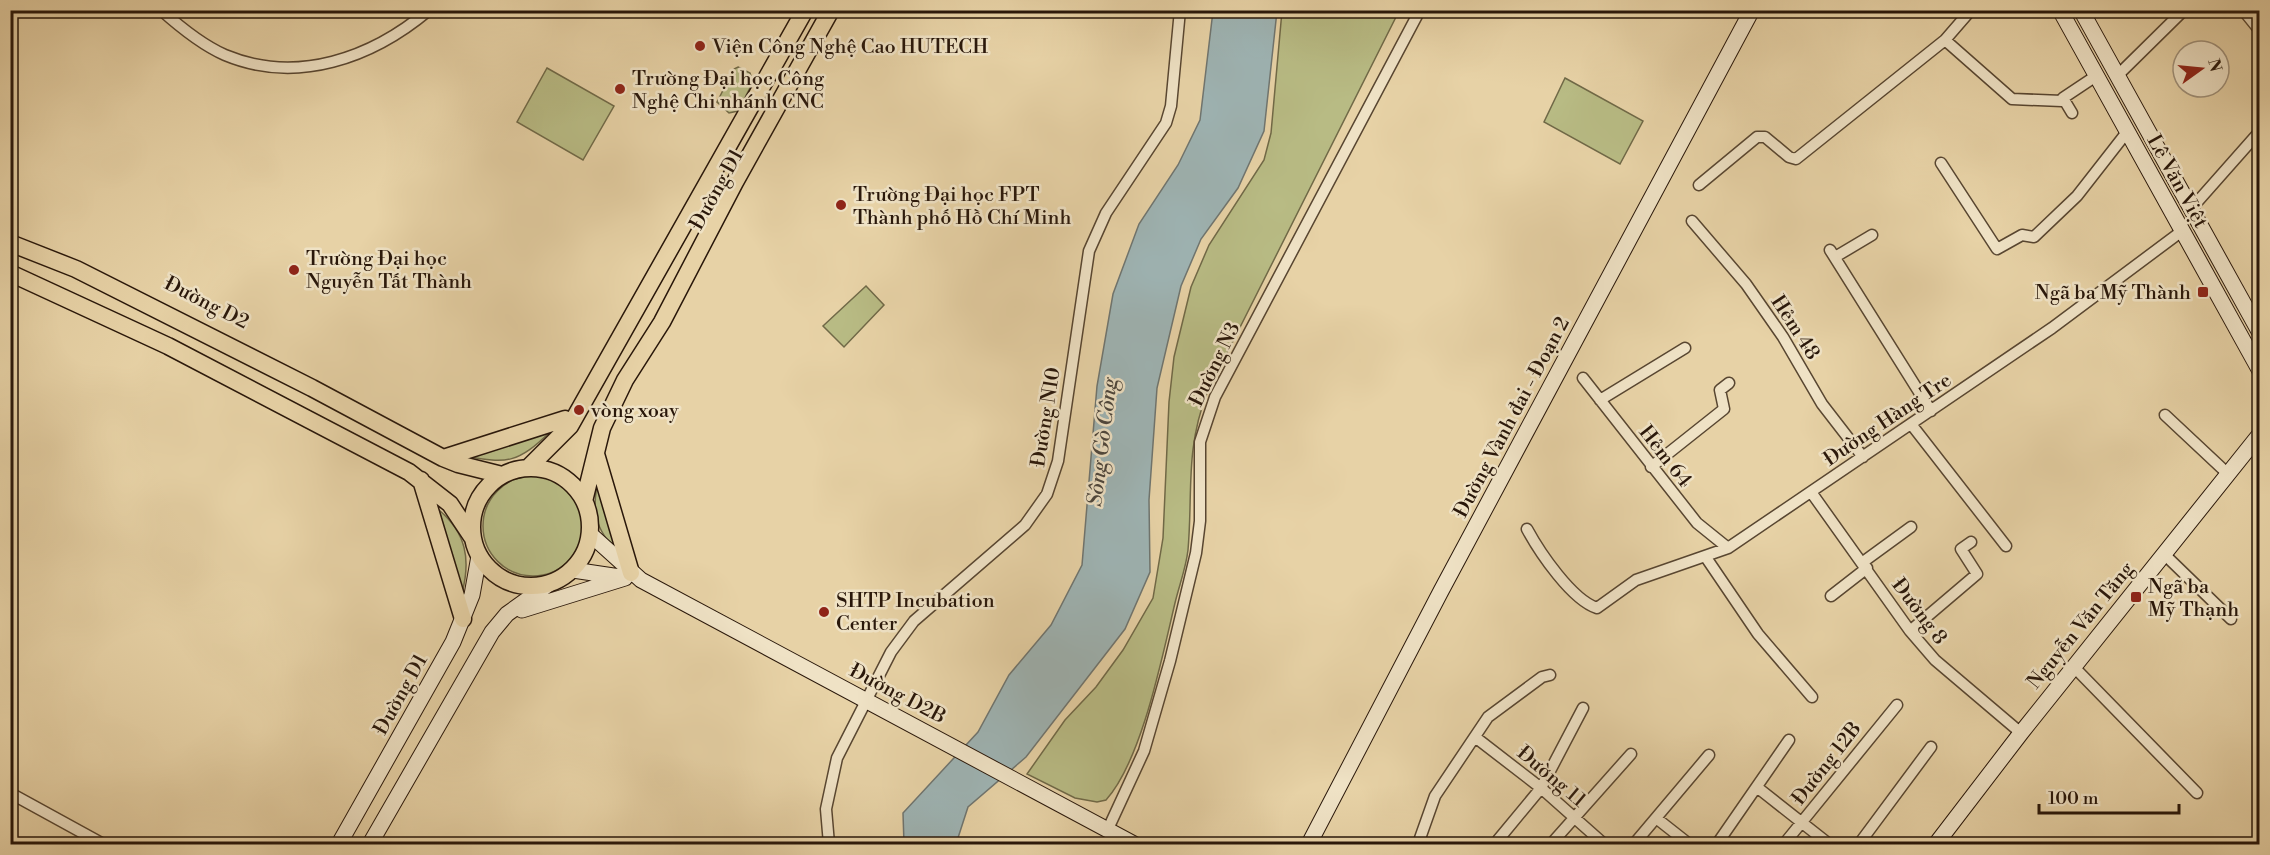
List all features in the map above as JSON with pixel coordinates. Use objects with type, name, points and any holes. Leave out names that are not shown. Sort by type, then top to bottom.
[{"type":"main road","name":"Đường D1","points":[[584,501],[602,428],[625,380],[662,322],[831,10]]},
{"type":"main road","name":"Đường D1","points":[[566,421],[570,426],[802,14]]},
{"type":"main road","points":[[802,14],[820,29]]},
{"type":"main road","name":"Đường D2","points":[[12,249],[76,269],[312,388],[443,458],[502,475]]},
{"type":"main road","name":"Đường D1","points":[[529,467],[566,421],[647,278],[659,270]]},
{"type":"main road","points":[[10,273],[188,356],[421,480],[450,504],[472,537],[479,556],[489,569],[502,579],[517,585],[533,587],[549,584],[573,570],[587,547],[590,517],[575,487],[562,476],[546,469],[529,467],[502,475],[488,486],[477,501],[472,519],[472,537]]},
{"type":"main road","points":[[443,458],[566,421]]},
{"type":"main road","points":[[595,450],[632,577]]},
{"type":"main road","points":[[421,480],[463,619]]},
{"type":"street","points":[[162,10],[182,28],[224,55],[261,66],[309,66],[345,60],[386,42],[429,10]]},
{"type":"street","name":"Đường N10","points":[[829,844],[826,809],[837,758],[901,636],[914,621],[1026,525],[1047,494],[1058,461],[1089,251],[1106,213],[1166,123],[1171,106],[1180,10]]},
{"type":"street","name":"Đường N3","points":[[1108,829],[1144,751],[1170,661],[1196,553],[1200,521],[1200,442],[1215,397],[1420,10]]},
{"type":"street","name":"Đường Vành đai - Đoạn 2","points":[[1309,844],[1441,591],[1752,10]]},
{"type":"street","points":[[1699,185],[1757,137],[1765,137],[1789,157],[1796,159],[1945,40],[1971,10]]},
{"type":"street","name":"Lê Văn Việt","points":[[2060,10],[2259,371]]},
{"type":"street","name":"Lê Văn Việt","points":[[2081,10],[2259,333]]},
{"type":"street","points":[[2243,10],[2259,31]]},
{"type":"street","points":[[2117,76],[2176,13]]},
{"type":"street","points":[[1945,40],[2012,99],[2062,101]]},
{"type":"street","points":[[2062,101],[2067,95],[2096,76]]},
{"type":"street","points":[[2062,101],[2072,114]]},
{"type":"street","points":[[2182,231],[2191,209],[2259,131]]},
{"type":"street","points":[[1941,163],[1997,249],[2022,235],[2034,237],[2077,196],[2127,132]]},
{"type":"street","name":"Hẻm 48","points":[[1692,221],[1746,284],[1783,337],[1822,404],[1863,457]]},
{"type":"street","name":"Đường Hàng Tre","points":[[1527,529],[1575,594],[1587,604],[1597,608],[1636,580],[1728,548],[2052,328],[2182,231]]},
{"type":"street","points":[[1872,235],[1833,254],[1931,411]]},
{"type":"street","points":[[1600,399],[1685,348]]},
{"type":"street","name":"Hẻm 64","points":[[1583,378],[1697,524],[1728,548]]},
{"type":"street","points":[[1651,467],[1724,409],[1720,390],[1729,383]]},
{"type":"street","points":[[2166,415],[2228,474]]},
{"type":"street","points":[[1911,424],[2006,546]]},
{"type":"street","name":"Nguyễn Văn Tăng","points":[[1936,844],[2021,733],[2228,474],[2254,448],[2259,434]]},
{"type":"street","name":"Đường 8","points":[[1811,492],[1910,631],[1935,660],[2021,733]]},
{"type":"street","points":[[1831,596],[1911,526]]},
{"type":"street","name":"Đường D2B","points":[[590,534],[632,577],[1027,785],[1134,844]]},
{"type":"street","points":[[1910,631],[1977,574],[1961,549],[1971,542]]},
{"type":"street","points":[[2164,554],[2231,619]]},
{"type":"street","name":"Đường D1","points":[[339,844],[453,642],[472,595],[479,556]]},
{"type":"street","points":[[1705,556],[1758,634],[1812,697]]},
{"type":"street","name":"Đường D2B","points":[[573,570],[632,577]]},
{"type":"street","points":[[507,614],[632,577]]},
{"type":"street","points":[[370,844],[492,632],[507,614],[549,584]]},
{"type":"street","points":[[2074,667],[2197,793]]},
{"type":"street","points":[[1418,844],[1435,796],[1488,717],[1542,678],[1550,675]]},
{"type":"street","name":"Đường 12B","points":[[1784,844],[1866,739],[1897,705]]},
{"type":"street","points":[[1498,840],[1541,788],[1583,708]]},
{"type":"street","name":"Đường 11","points":[[1475,736],[1541,788],[1604,844]]},
{"type":"street","points":[[1717,844],[1790,740]]},
{"type":"street","points":[[1859,844],[1931,747]]},
{"type":"street","points":[[1551,844],[1631,754]]},
{"type":"street","points":[[1634,844],[1709,755]]},
{"type":"street","points":[[1758,788],[1829,844]]},
{"type":"street","points":[[10,793],[103,844]]},
{"type":"street","points":[[1656,818],[1689,844]]},
{"type":"green space","points":[[1282,11],[1399,11],[1207,393],[1195,433],[1186,563],[1157,679],[1130,760],[1119,782],[1106,800],[1097,802],[1075,798],[1027,774],[1065,720],[1096,687],[1123,650],[1153,598],[1163,538],[1169,402],[1174,357],[1191,287],[1209,245],[1264,160],[1271,133]]},
{"type":"green space","points":[[738,67],[750,73],[753,82],[738,111],[729,113],[717,102],[734,69]]},
{"type":"green space","points":[[547,68],[614,106],[583,160],[517,122]]},
{"type":"green space","points":[[1565,78],[1643,121],[1620,164],[1544,122]]},
{"type":"green space","points":[[866,286],[884,305],[844,347],[823,326]]},
{"type":"green space","points":[[550,432],[529,450],[512,459],[492,460],[465,456]]},
{"type":"green space","points":[[533,476],[552,480],[568,491],[579,507],[583,526],[579,545],[568,561],[552,572],[533,576],[514,572],[498,561],[487,545],[483,526],[487,507],[498,491],[514,480]]},
{"type":"green space","points":[[599,477],[624,560],[608,541],[598,523],[595,503]]},
{"type":"green space","points":[[439,510],[455,528],[464,547],[466,569],[462,593]]},
{"type":"water","name":"Sông Gò Công","points":[[1213,11],[1277,11],[1264,131],[1238,188],[1201,239],[1181,286],[1157,388],[1149,500],[1150,572],[1125,629],[1026,757],[968,807],[956,844],[904,844],[903,813],[978,732],[1009,675],[1051,625],[1082,565],[1097,386],[1113,294],[1139,224],[1178,165],[1200,120]]},
{"type":"place","name":"Viện Công Nghệ Cao HUTECH","points":[[700,46]]},
{"type":"place","name":"Trường Đại học Công Nghệ Chi nhánh CNC","points":[[620,89]]},
{"type":"place","name":"Trường Đại học FPT Thành phố Hồ Chí Minh","points":[[841,205]]},
{"type":"place","name":"Trường Đại học Nguyễn Tất Thành","points":[[294,270]]},
{"type":"place","name":"Ngã ba Mỹ Thành","points":[[2203,292]]},
{"type":"place","name":"vòng xoay","points":[[579,410]]},
{"type":"place","name":"Ngã ba Mỹ Thạnh","points":[[2136,597]]},
{"type":"place","name":"SHTP Incubation Center","points":[[824,612]]}]
